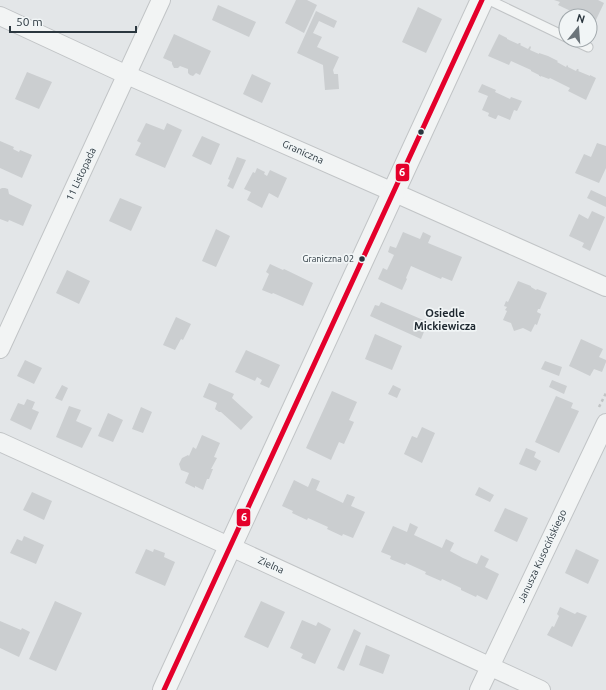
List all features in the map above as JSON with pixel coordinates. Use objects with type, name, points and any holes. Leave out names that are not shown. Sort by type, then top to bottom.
[{"type":"street","name":"11 Listopada","points":[[0,349],[161,0]]},
{"type":"street","points":[[164,690],[482,0]]},
{"type":"street","name":"Graniczna","points":[[0,16],[127,75],[606,287]]},
{"type":"street","name":"Janusza Kusocińskiego","points":[[479,690],[606,423]]},
{"type":"street","name":"Zielna","points":[[0,442],[541,690]]},
{"type":"lane","points":[[489,0],[558,33]]},
{"type":"building","points":[[296,0],[307,0],[317,5],[304,33],[285,23]]},
{"type":"building","points":[[554,0],[598,0],[604,3],[598,16],[598,8],[564,8],[558,5],[560,2]]},
{"type":"building","points":[[218,5],[256,22],[249,37],[212,20]]},
{"type":"building","points":[[418,7],[442,19],[426,53],[402,42]]},
{"type":"building","points":[[316,11],[337,21],[334,28],[319,21],[313,33],[322,37],[317,47],[339,57],[333,70],[334,74],[338,74],[339,89],[325,90],[323,65],[297,53]]},
{"type":"building","points":[[174,34],[211,51],[200,75],[196,73],[193,76],[190,75],[188,73],[188,69],[180,66],[178,68],[174,68],[172,62],[163,58]]},
{"type":"building","points":[[499,34],[518,44],[520,43],[520,45],[528,49],[530,46],[530,50],[548,56],[566,67],[567,65],[576,71],[578,69],[578,71],[596,78],[586,100],[568,91],[570,88],[550,78],[541,77],[531,70],[511,61],[509,65],[488,56]]},
{"type":"building","points":[[27,72],[52,82],[39,109],[15,99]]},
{"type":"building","points":[[252,74],[271,83],[262,103],[243,94]]},
{"type":"building","points":[[482,84],[496,90],[495,92],[510,99],[511,97],[522,101],[517,111],[514,110],[510,120],[498,115],[495,119],[488,116],[489,113],[482,110],[488,96],[478,92]]},
{"type":"building","points":[[146,123],[164,130],[167,123],[182,130],[165,168],[135,155],[141,143],[137,141]]},
{"type":"building","points":[[202,136],[220,144],[211,165],[192,156]]},
{"type":"building","points":[[0,141],[14,147],[13,149],[19,152],[20,150],[32,155],[22,178],[0,168]]},
{"type":"building","points":[[597,143],[606,146],[606,168],[599,183],[575,173],[584,154],[591,157]]},
{"type":"building","points":[[237,157],[246,160],[233,189],[227,186],[230,180],[228,179]]},
{"type":"building","points":[[257,168],[265,172],[264,174],[267,176],[270,170],[287,178],[278,198],[269,193],[262,208],[247,200],[251,192],[244,189],[253,172],[255,173]]},
{"type":"building","points":[[0,189],[8,189],[9,194],[32,205],[23,226],[9,220],[8,222],[0,219]]},
{"type":"building","points":[[591,190],[606,197],[606,207],[587,198]]},
{"type":"building","points":[[120,198],[142,207],[131,231],[109,221]]},
{"type":"building","points":[[592,211],[605,217],[590,251],[582,247],[584,243],[569,236],[579,214],[588,219]]},
{"type":"building","points":[[216,229],[230,236],[216,267],[202,261]]},
{"type":"building","points":[[403,232],[420,239],[423,232],[431,236],[428,243],[462,257],[452,281],[442,277],[441,279],[411,266],[402,290],[378,279],[383,268],[387,270],[394,255],[388,252],[390,246],[396,248]]},
{"type":"building","points":[[270,264],[313,283],[303,306],[273,293],[272,294],[262,290],[269,274],[266,272]]},
{"type":"building","points":[[67,270],[90,281],[79,304],[56,293]]},
{"type":"building","points":[[518,281],[531,286],[536,290],[537,289],[547,293],[540,309],[538,309],[537,312],[541,314],[537,325],[535,324],[531,332],[523,328],[514,331],[511,323],[503,320],[507,311],[505,310],[507,307],[504,306],[506,301],[508,302]]},
{"type":"building","points":[[381,302],[428,322],[421,339],[370,316],[375,305],[379,306]]},
{"type":"building","points":[[176,317],[191,324],[183,340],[181,339],[175,350],[163,345]]},
{"type":"building","points":[[375,334],[402,346],[392,370],[365,359]]},
{"type":"building","points":[[581,339],[603,349],[599,357],[606,360],[602,372],[594,369],[590,376],[569,366]]},
{"type":"building","points":[[246,350],[280,365],[269,388],[260,384],[262,380],[257,377],[255,381],[235,372]]},
{"type":"building","points":[[25,360],[42,368],[34,384],[17,376]]},
{"type":"building","points":[[545,361],[562,367],[559,376],[541,369]]},
{"type":"building","points":[[552,380],[567,386],[564,394],[549,387]]},
{"type":"building","points":[[209,383],[234,394],[232,398],[253,417],[241,430],[221,412],[215,409],[217,403],[203,397]]},
{"type":"building","points":[[62,385],[68,388],[62,401],[55,398]]},
{"type":"building","points":[[393,385],[401,389],[397,398],[388,394]]},
{"type":"building","points":[[332,391],[357,402],[349,420],[354,422],[344,444],[339,442],[331,460],[306,448]]},
{"type":"building","points":[[556,396],[573,403],[571,408],[579,411],[559,453],[535,442]]},
{"type":"building","points":[[27,399],[35,402],[32,409],[39,412],[31,430],[10,420],[18,403],[24,405]]},
{"type":"building","points":[[69,406],[81,410],[76,421],[92,428],[82,448],[56,437]]},
{"type":"building","points":[[141,407],[152,412],[143,433],[132,429]]},
{"type":"building","points":[[108,413],[123,420],[113,442],[98,436]]},
{"type":"building","points":[[422,427],[435,433],[422,463],[404,454],[412,436],[417,438]]},
{"type":"building","points":[[202,435],[220,443],[214,457],[217,458],[203,490],[185,483],[189,473],[181,470],[179,464],[182,458],[188,455],[189,456],[193,447],[196,449]]},
{"type":"building","points":[[526,448],[536,452],[534,457],[541,461],[536,471],[519,464]]},
{"type":"building","points":[[312,478],[320,481],[316,490],[343,503],[347,494],[355,497],[351,506],[365,512],[353,538],[343,534],[342,536],[327,529],[328,527],[292,513],[293,511],[282,506],[294,480],[308,487]]},
{"type":"building","points":[[479,487],[494,495],[490,502],[475,495]]},
{"type":"building","points":[[32,492],[52,501],[44,520],[23,510]]},
{"type":"building","points":[[505,508],[528,518],[517,542],[494,531]]},
{"type":"building","points":[[410,523],[418,527],[414,535],[442,548],[446,539],[454,543],[450,551],[463,558],[477,564],[481,555],[489,559],[485,567],[499,574],[487,600],[461,590],[461,588],[442,579],[441,581],[425,574],[426,572],[406,563],[405,565],[390,559],[391,556],[381,552],[393,526],[407,532]]},
{"type":"building","points":[[24,536],[44,545],[36,564],[10,553],[17,539],[22,541]]},
{"type":"building","points":[[146,549],[153,552],[154,549],[165,553],[164,557],[175,562],[165,586],[135,573]]},
{"type":"building","points":[[576,549],[599,560],[588,584],[565,573]]},
{"type":"building","points":[[55,601],[82,613],[56,671],[29,659]]},
{"type":"building","points":[[261,601],[285,612],[268,648],[244,637]]},
{"type":"building","points":[[560,607],[575,614],[577,612],[587,616],[572,647],[547,635],[552,626],[554,627],[559,616],[557,614]]},
{"type":"building","points":[[302,620],[316,626],[318,622],[331,629],[315,664],[301,658],[303,654],[290,648]]},
{"type":"building","points":[[0,621],[21,630],[22,628],[30,632],[19,657],[0,648]]},
{"type":"building","points":[[354,629],[361,633],[344,671],[337,668]]},
{"type":"building","points":[[366,645],[390,655],[383,674],[359,665]]},
{"type":"transit line","name":"6","points":[[164,690],[482,0]]},
{"type":"place","name":"Graniczna 02","points":[[362,259]]},
{"type":"district","name":"Osiedle Mickiewicza","points":[[445,319]]}]
